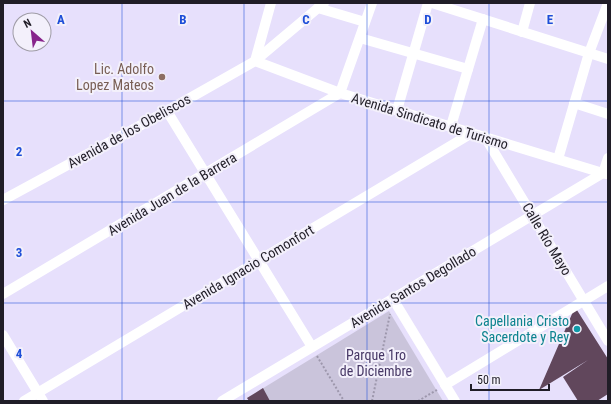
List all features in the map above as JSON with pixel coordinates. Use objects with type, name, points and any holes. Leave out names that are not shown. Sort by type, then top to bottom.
[{"type":"street","points":[[255,61],[272,3]]},
{"type":"street","points":[[340,93],[372,3]]},
{"type":"street","points":[[397,110],[428,3]]},
{"type":"street","points":[[432,3],[452,6],[483,19],[608,59]]},
{"type":"street","points":[[522,32],[530,3]]},
{"type":"street","points":[[558,159],[588,53],[608,3]]},
{"type":"street","points":[[321,6],[365,22]]},
{"type":"street","name":"Avenida de los Obeliscos","points":[[3,200],[167,111],[255,61],[321,6]]},
{"type":"street","points":[[451,126],[483,19]]},
{"type":"street","points":[[360,38],[468,69]]},
{"type":"street","name":"Avenida Sindicato de Turismo","points":[[255,61],[340,93],[606,174]]},
{"type":"street","name":"Avenida Juan de la Barrera","points":[[3,294],[340,93]]},
{"type":"street","points":[[574,103],[608,114]]},
{"type":"street","points":[[167,111],[312,348]]},
{"type":"street","name":"Avenida Ignacio Comonfort","points":[[24,401],[41,397],[259,260],[472,133]]},
{"type":"street","name":"Calle Río Mayo","points":[[485,137],[608,341]]},
{"type":"street","points":[[606,174],[608,158]]},
{"type":"street","name":"Avenida Santos Degollado","points":[[222,401],[235,398],[312,348],[393,299],[532,216],[606,174]]},
{"type":"street","points":[[445,385],[608,286]]},
{"type":"street","points":[[393,299],[455,401]]},
{"type":"street","points":[[3,335],[41,397]]},
{"type":"path","points":[[372,401],[393,299]]},
{"type":"path","points":[[312,348],[344,401]]},
{"type":"path","points":[[418,401],[445,385]]},
{"type":"green space","name":"Parque 1ro de Diciembre","points":[[389,311],[443,401],[249,401],[247,398]]},
{"type":"building","points":[[575,307],[608,359],[608,394],[597,401],[578,401],[563,377],[588,360],[539,390]]},
{"type":"building","points":[[263,388],[270,401],[249,401],[247,398]]},
{"type":"place","name":"Lic. Adolfo Lopez Mateos","points":[[162,77]]},
{"type":"place","name":"Capellania Cristo Sacerdote y Rey","points":[[577,329]]}]
